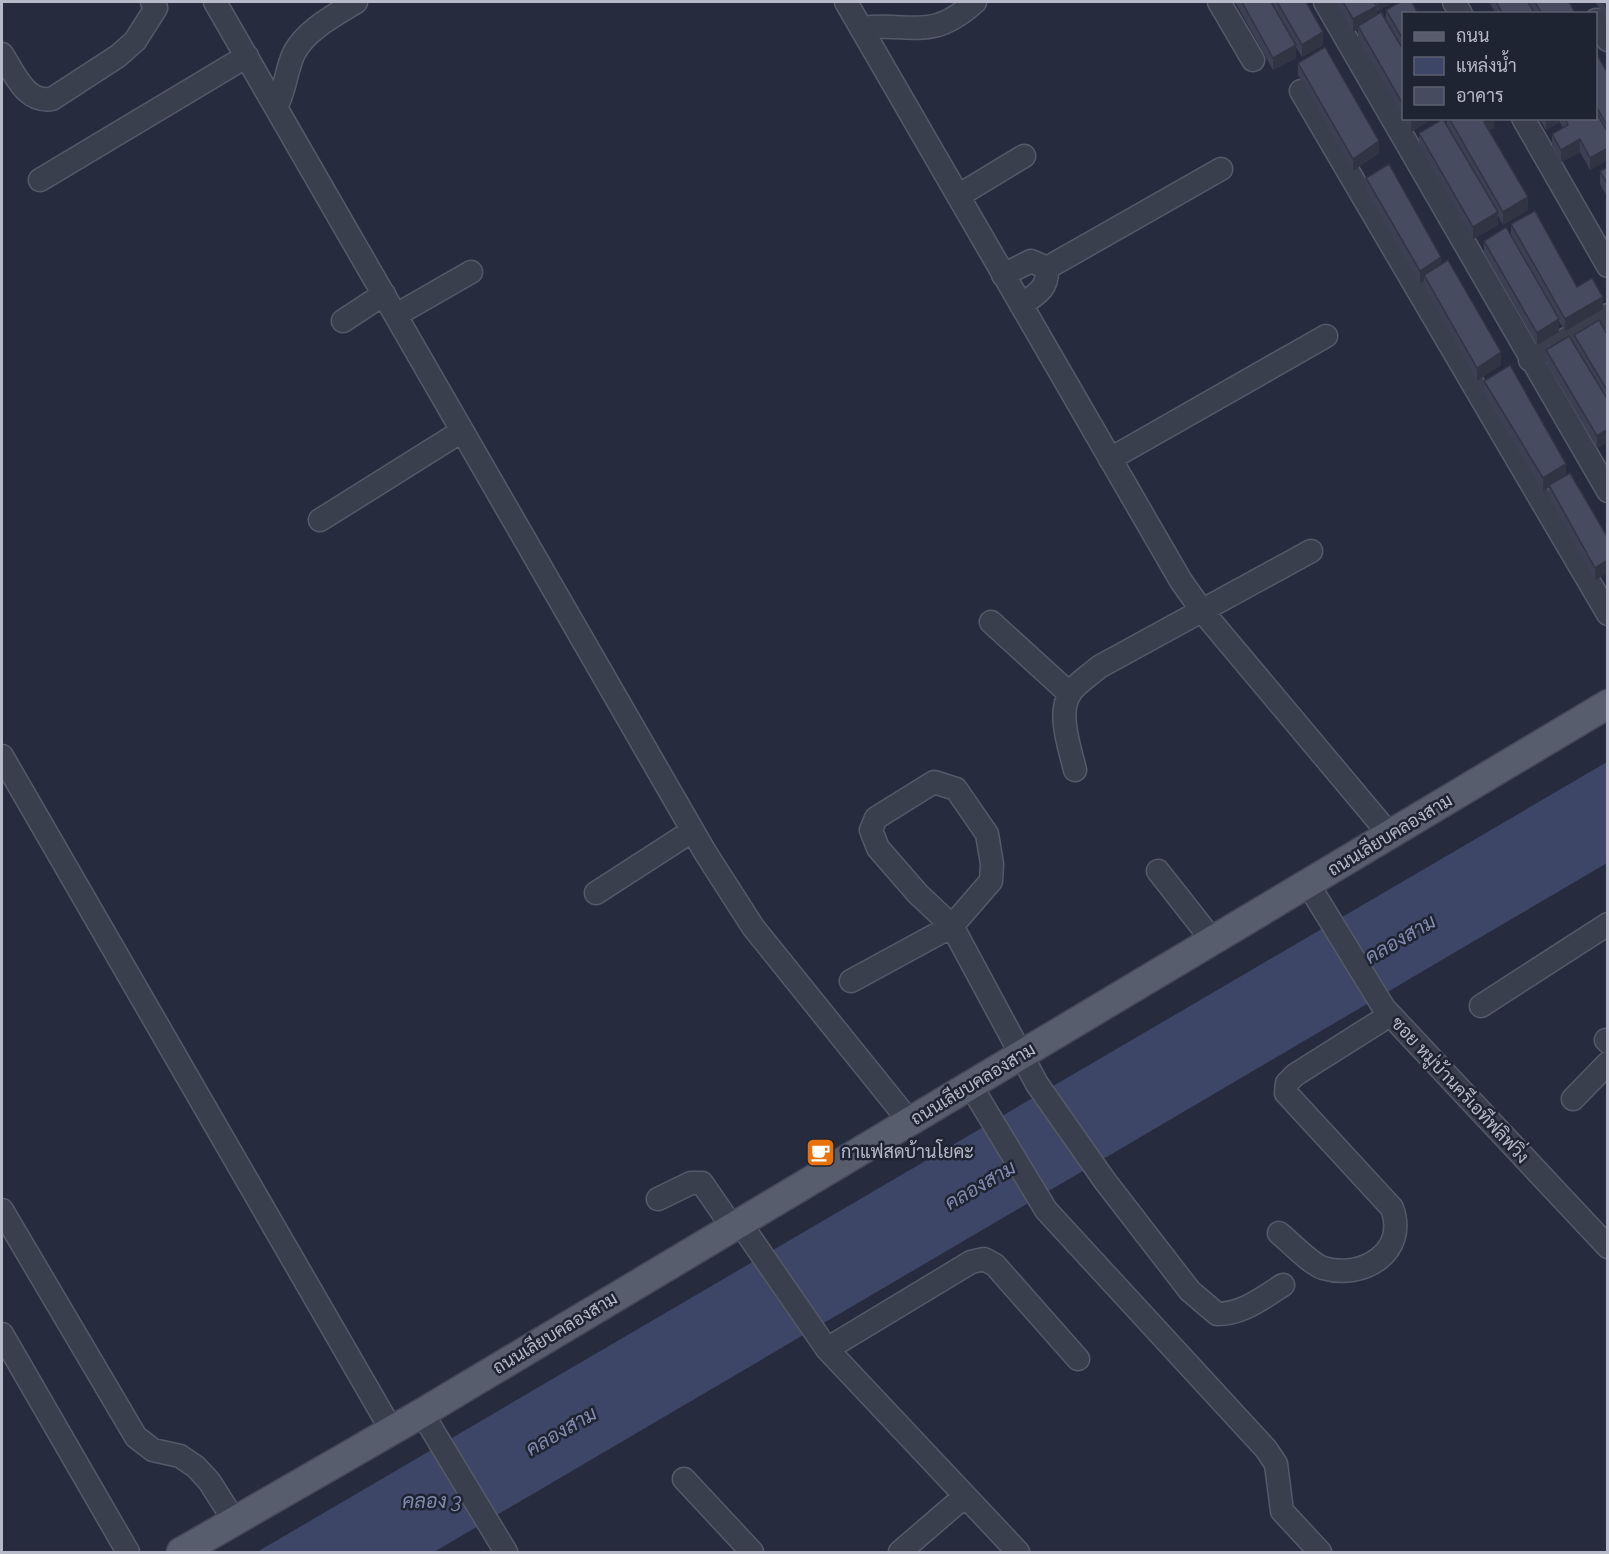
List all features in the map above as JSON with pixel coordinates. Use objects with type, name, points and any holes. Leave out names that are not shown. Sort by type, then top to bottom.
[{"type":"main road","name":"ถนนเลียบคลองสาม","points":[[181,1552],[392,1431],[426,1419],[736,1225],[1608,704]]},
{"type":"street","points":[[215,2],[692,831],[753,927],[910,1122]]},
{"type":"street","points":[[276,107],[285,90],[295,52],[310,33],[356,2]]},
{"type":"street","points":[[846,2],[1181,581],[1203,612],[1390,835]]},
{"type":"street","points":[[861,28],[901,25],[918,29],[934,28],[959,16],[975,2]]},
{"type":"street","points":[[1219,2],[1253,60]]},
{"type":"street","points":[[1325,2],[1402,117]]},
{"type":"street","points":[[2,54],[28,94],[40,100],[52,99],[118,56],[135,41],[158,4]]},
{"type":"street","points":[[40,180],[247,56]]},
{"type":"street","points":[[1301,91],[1608,614]]},
{"type":"street","points":[[1404,120],[1417,139],[1530,360],[1608,491]]},
{"type":"street","points":[[1523,120],[1608,266]]},
{"type":"street","points":[[958,196],[1024,156]]},
{"type":"street","points":[[1047,268],[1221,168]]},
{"type":"street","points":[[1004,275],[1030,261],[1047,268]]},
{"type":"street","points":[[1021,305],[1044,288],[1048,279],[1047,268]]},
{"type":"street","points":[[396,315],[471,272]]},
{"type":"street","points":[[343,321],[384,294]]},
{"type":"street","points":[[1530,360],[1608,315]]},
{"type":"street","points":[[1110,459],[1326,336]]},
{"type":"street","points":[[320,520],[462,431]]},
{"type":"street","points":[[1075,770],[1065,712],[1070,694],[1099,667],[1311,551]]},
{"type":"street","points":[[991,622],[1070,694]]},
{"type":"street","points":[[2,756],[392,1431]]},
{"type":"street","points":[[851,981],[952,926],[991,881],[992,864],[987,834],[956,789],[934,782],[876,818],[871,830],[878,848],[918,894],[952,926],[1038,1084],[1105,1181],[1190,1291],[1217,1314],[1229,1314],[1245,1309],[1283,1284]]},
{"type":"street","points":[[596,893],[692,831]]},
{"type":"street","points":[[1158,871],[1213,941]]},
{"type":"street","name":"ซอย หมู่บ้านครีเอทีฟลิฟวิ่ง","points":[[1308,884],[1387,1011],[1608,1247]]},
{"type":"street","points":[[1481,1006],[1608,924]]},
{"type":"street","points":[[1279,1233],[1320,1268],[1341,1271],[1364,1269],[1379,1260],[1395,1235],[1396,1220],[1392,1208],[1286,1093],[1287,1083],[1295,1075],[1387,1011]]},
{"type":"street","points":[[1573,1099],[1608,1063]]},
{"type":"street","points":[[971,1086],[1046,1210],[1266,1449],[1276,1464],[1282,1511],[1320,1552]]},
{"type":"street","points":[[658,1199],[691,1183],[702,1183],[760,1254],[824,1345],[1018,1552]]},
{"type":"street","points":[[2,1210],[135,1437],[153,1450],[180,1456],[196,1467],[209,1481],[235,1522]]},
{"type":"street","points":[[824,1345],[972,1262],[984,1259],[995,1265],[1078,1359]]},
{"type":"street","points":[[2,1334],[128,1552]]},
{"type":"street","points":[[426,1419],[506,1552]]},
{"type":"street","points":[[684,1479],[752,1552]]},
{"type":"street","points":[[900,1552],[964,1496]]},
{"type":"water","name":"คลอง 3","points":[[1607,762],[1607,863],[434,1552],[257,1552]]},
{"type":"building","points":[[1242,2],[1271,2],[1296,45],[1273,58]]},
{"type":"building","points":[[1277,2],[1306,2],[1323,32],[1302,45]]},
{"type":"building","points":[[1343,2],[1374,2],[1377,6],[1353,19]]},
{"type":"building","points":[[1400,2],[1412,2],[1417,12],[1402,12],[1402,38],[1386,10]]},
{"type":"building","points":[[1496,2],[1528,2],[1534,12],[1502,12]]},
{"type":"building","points":[[1535,2],[1569,2],[1575,12],[1541,12]]},
{"type":"building","points":[[1381,12],[1402,48],[1402,103],[1358,26]]},
{"type":"building","points":[[1325,47],[1379,141],[1353,159],[1298,63]]},
{"type":"building","points":[[1597,55],[1608,74],[1608,127],[1597,108]]},
{"type":"building","points":[[1597,114],[1608,133],[1608,148],[1590,158],[1580,139],[1561,150],[1552,134],[1568,125],[1566,120],[1597,120]]},
{"type":"building","points":[[1444,120],[1498,212],[1473,227],[1419,133]]},
{"type":"building","points":[[1450,120],[1486,120],[1484,122],[1528,197],[1503,212]]},
{"type":"building","points":[[1389,164],[1441,257],[1420,271],[1366,178]]},
{"type":"building","points":[[1608,167],[1608,185],[1600,171]]},
{"type":"building","points":[[1535,211],[1577,287],[1592,278],[1603,297],[1565,319],[1511,224]]},
{"type":"building","points":[[1506,227],[1559,319],[1537,333],[1484,241]]},
{"type":"building","points":[[1448,260],[1501,352],[1477,368],[1424,275]]},
{"type":"building","points":[[1599,320],[1608,336],[1608,392],[1574,335]]},
{"type":"building","points":[[1569,336],[1608,400],[1608,429],[1597,436],[1546,350]]},
{"type":"building","points":[[1510,365],[1566,464],[1543,478],[1484,381]]},
{"type":"building","points":[[1570,473],[1608,538],[1608,560],[1595,568],[1549,485]]},
{"type":"place","name":"กาแฟสดบ้านโยคะ","points":[[820,1152]]},
{"type":"water label","name":"คลองสาม","points":[[1400,939]]},
{"type":"water label","name":"คลองสาม","points":[[980,1185]]},
{"type":"water label","name":"คลองสาม","points":[[561,1431]]}]
